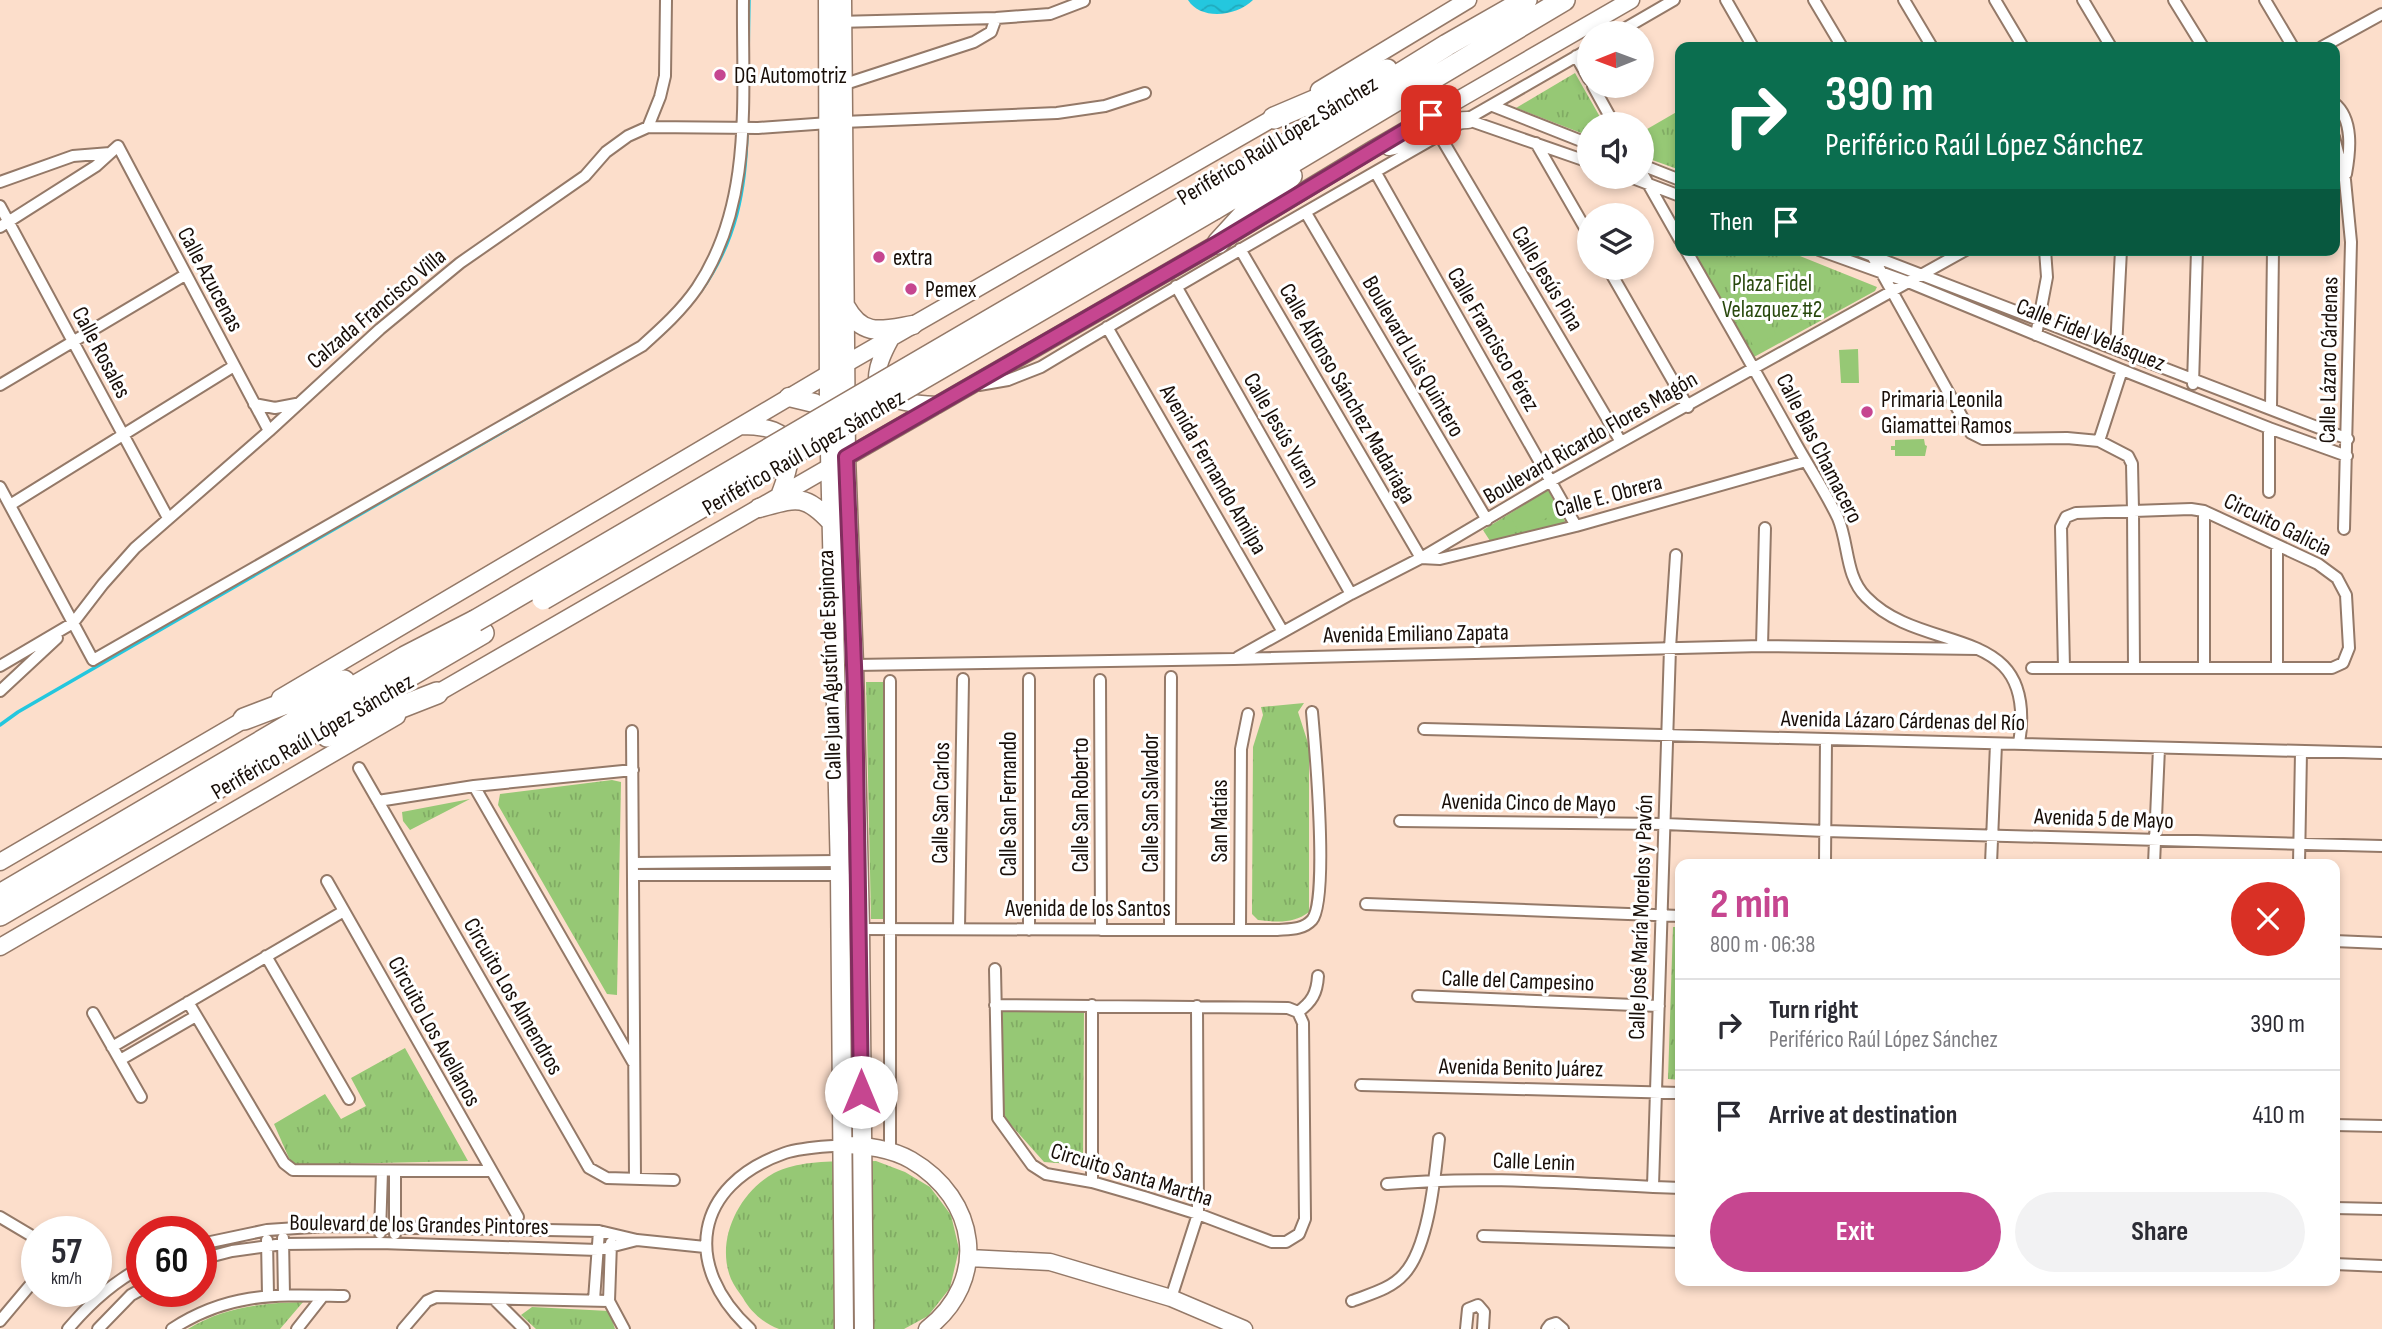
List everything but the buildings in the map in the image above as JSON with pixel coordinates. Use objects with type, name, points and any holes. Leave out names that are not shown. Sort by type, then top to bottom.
[{"type":"highway","name":"Periférico Raúl López Sánchez","points":[[1212,201],[1447,45],[1526,0]]},
{"type":"highway","name":"Periférico Raúl López Sánchez","points":[[0,915],[254,766],[479,627],[1564,0]]},
{"type":"highway","points":[[1274,118],[1447,45]]},
{"type":"highway","points":[[1218,243],[1250,208],[1380,108]]},
{"type":"highway","name":"Periférico Raúl López Sánchez","points":[[0,895],[405,657],[479,627]]},
{"type":"highway","points":[[244,719],[405,657]]},
{"type":"highway","points":[[254,766],[437,693]]},
{"type":"main road","name":"Calle Juan Agustín de Espinoza","points":[[828,0],[835,22],[836,87],[829,374],[835,695],[840,868],[864,1329]]},
{"type":"main road","name":"Calle Juan Agustín de Espinoza","points":[[835,22],[842,0]]},
{"type":"main road","points":[[0,862],[847,363],[1274,118],[1468,0]]},
{"type":"main road","name":"Periférico Raúl López Sánchez","points":[[0,947],[1218,243],[1373,149],[1631,0]]},
{"type":"main road","points":[[1373,149],[1405,143],[1450,121],[1468,120]]},
{"type":"main road","name":"Calle Juan Agustín de Espinoza","points":[[836,123],[846,307],[846,457],[860,929],[844,1329]]},
{"type":"main road","points":[[846,307],[857,324],[872,330],[913,325]]},
{"type":"main road","points":[[891,338],[876,372],[881,389],[899,402],[937,405]]},
{"type":"main road","points":[[789,397],[814,403],[829,411]]},
{"type":"main road","points":[[741,426],[772,428],[778,431],[788,446],[791,457],[789,469],[779,496]]},
{"type":"main road","points":[[759,508],[784,501],[802,500],[817,506],[831,522]]},
{"type":"main road","points":[[834,640],[854,665],[835,695]]},
{"type":"main road","points":[[853,1146],[909,1158],[929,1172],[956,1202],[965,1221],[969,1239],[964,1281],[954,1301],[939,1320],[927,1329]]},
{"type":"main road","points":[[968,1258],[1050,1262],[1171,1298],[1244,1329]]},
{"type":"street","points":[[648,127],[665,76],[666,0]]},
{"type":"street","points":[[0,486],[93,660],[642,346],[674,316],[697,288],[716,255],[734,202],[743,129],[743,0]]},
{"type":"street","points":[[1638,21],[1674,0]]},
{"type":"street","points":[[1726,0],[1750,42]]},
{"type":"street","points":[[1814,0],[1839,42]]},
{"type":"street","points":[[1904,0],[1929,42]]},
{"type":"street","points":[[1995,0],[2020,42]]},
{"type":"street","points":[[2083,0],[2108,42]]},
{"type":"street","points":[[2174,0],[2200,42]]},
{"type":"street","points":[[2266,0],[2290,42]]},
{"type":"street","points":[[835,22],[1050,14],[1084,1]]},
{"type":"street","points":[[2331,42],[2382,14]]},
{"type":"street","points":[[836,87],[979,40],[990,32],[996,18]]},
{"type":"street","points":[[970,386],[1008,380],[1026,373],[1576,57]]},
{"type":"street","name":"Calzada Francisco Villa","points":[[0,666],[73,623],[111,575],[168,518],[269,431],[380,329],[460,263],[585,176],[606,152],[628,136],[648,127],[743,129],[1057,113],[1105,106],[1145,93]]},
{"type":"street","points":[[1493,106],[1577,139]]},
{"type":"street","name":"Calle Lázaro Cárdenas","points":[[2340,109],[2344,113],[2348,129],[2350,153],[2345,180]]},
{"type":"street","points":[[1468,120],[1577,157]]},
{"type":"street","name":"Calle Jesús Pina","points":[[1440,136],[1621,442]]},
{"type":"street","points":[[1536,142],[1577,214]]},
{"type":"street","points":[[0,182],[73,156],[114,149]]},
{"type":"street","points":[[4,225],[96,166],[114,149]]},
{"type":"street","name":"Calle Azucenas","points":[[114,149],[269,431]]},
{"type":"street","name":"Calle Lázaro Cárdenas","points":[[2340,160],[2345,180],[2351,242],[2344,529]]},
{"type":"street","points":[[1654,170],[1675,178]]},
{"type":"street","name":"Calle Francisco Pérez","points":[[1376,173],[1576,526]]},
{"type":"street","points":[[1654,183],[1675,194]]},
{"type":"street","points":[[1650,189],[1675,231]]},
{"type":"street","name":"Calle Rosales","points":[[0,206],[4,225],[73,342],[168,518]]},
{"type":"street","name":"Boulevard Luis Quintero","points":[[1306,213],[1487,520]]},
{"type":"street","name":"Calle Alfonso Sánchez Madariaga","points":[[1240,249],[1421,558]]},
{"type":"street","name":"Calle Blas Chamacero","points":[[1689,256],[1839,520],[1854,580],[1864,595],[1877,607],[1905,624],[1957,640],[2002,664],[2019,692],[2022,725],[2019,744]]},
{"type":"street","name":"Calle Fidel Velásquez","points":[[1834,256],[1908,282],[2269,428],[2347,456]]},
{"type":"street","points":[[1873,256],[1974,436],[1983,439],[2067,438],[2099,441],[2128,456],[2132,464],[2133,668]]},
{"type":"street","name":"Calle Fidel Velásquez","points":[[1878,256],[2348,439]]},
{"type":"street","name":"Boulevard Ricardo Flores Magón","points":[[1234,659],[1421,558],[1551,481],[1955,256]]},
{"type":"street","points":[[2036,335],[2047,277],[2045,256]]},
{"type":"street","points":[[2116,348],[2121,256]]},
{"type":"street","points":[[2192,397],[2197,256]]},
{"type":"street","points":[[2271,408],[2273,256]]},
{"type":"street","points":[[0,385],[185,275]]},
{"type":"street","points":[[1615,280],[1688,407]]},
{"type":"street","name":"Calle Jesús Yuren","points":[[1176,286],[1351,594]]},
{"type":"street","name":"Avenida Fernando Amilpa","points":[[1107,327],[1283,632]]},
{"type":"street","points":[[10,505],[234,366]]},
{"type":"street","points":[[2099,441],[2123,370]]},
{"type":"street","points":[[254,404],[275,408],[297,404]]},
{"type":"street","points":[[2269,428],[2269,492]]},
{"type":"street","name":"Calle E. Obrera","points":[[1421,558],[1440,559],[1576,526],[1805,461]]},
{"type":"street","name":"Circuito Galicia","points":[[2032,668],[2064,668],[2133,668],[2204,667],[2332,668],[2343,663],[2349,648],[2344,587],[2337,578],[2318,564],[2204,511],[2191,509],[2076,513],[2066,517],[2062,527],[2064,668]]},
{"type":"street","points":[[2204,511],[2204,667]]},
{"type":"street","points":[[1762,646],[1765,527]]},
{"type":"street","points":[[2277,545],[2277,668]]},
{"type":"street","name":"Calle José María Morelos y Pavón","points":[[1653,1186],[1670,648],[1676,555]]},
{"type":"street","points":[[0,691],[73,623]]},
{"type":"street","name":"Avenida Emiliano Zapata","points":[[854,665],[1762,646],[1978,649]]},
{"type":"street","name":"Calle San Salvador","points":[[1171,677],[1171,930]]},
{"type":"street","name":"Calle San Carlos","points":[[959,928],[963,679]]},
{"type":"street","name":"Calle San Fernando","points":[[1029,679],[1029,930]]},
{"type":"street","name":"Calle San Roberto","points":[[1100,680],[1101,930]]},
{"type":"street","points":[[890,681],[890,1152]]},
{"type":"street","name":"Avenida de los Santos","points":[[860,929],[1296,929],[1306,925],[1313,919],[1319,903],[1319,809],[1311,712]]},
{"type":"street","name":"San Matías","points":[[1240,929],[1241,749],[1248,714]]},
{"type":"street","name":"Avenida Lázaro Cárdenas del Río","points":[[1424,729],[2382,754]]},
{"type":"street","points":[[632,731],[635,1178]]},
{"type":"street","points":[[1825,859],[1826,739]]},
{"type":"street","points":[[1992,859],[1996,744]]},
{"type":"street","points":[[2154,859],[2159,748]]},
{"type":"street","points":[[2299,859],[2301,752]]},
{"type":"street","name":"Circuito Los Almendros","points":[[359,768],[589,1168],[594,1174],[607,1178],[674,1180]]},
{"type":"street","points":[[378,801],[474,786],[633,770]]},
{"type":"street","points":[[474,786],[635,1064]]},
{"type":"street","name":"Avenida Cinco de Mayo","points":[[1400,821],[1665,824],[1825,831]]},
{"type":"street","name":"Avenida 5 de Mayo","points":[[1825,831],[2382,846]]},
{"type":"street","points":[[633,863],[840,868]]},
{"type":"street","points":[[683,863],[683,875]]},
{"type":"street","points":[[633,875],[840,868]]},
{"type":"street","name":"Circuito Los Avellanos","points":[[327,881],[517,1217]]},
{"type":"street","points":[[1366,904],[1675,916]]},
{"type":"street","points":[[112,1047],[344,911]]},
{"type":"street","points":[[2340,941],[2382,943]]},
{"type":"street","points":[[266,956],[349,1099]]},
{"type":"street","name":"Circuito Santa Martha","points":[[995,969],[998,1118],[1019,1150],[1039,1170],[1046,1174],[1091,1182],[1198,1214],[1272,1242],[1286,1242],[1299,1234],[1305,1219],[1303,1023],[1298,1012]]},
{"type":"street","points":[[995,1005],[1288,1008],[1298,1012],[1314,997],[1318,976]]},
{"type":"street","name":"Calle del Campesino","points":[[1418,996],[1659,1006]]},
{"type":"street","points":[[188,1002],[288,1167],[299,1171],[491,1171]]},
{"type":"street","points":[[1091,1182],[1092,1005]]},
{"type":"street","points":[[1171,1298],[1198,1214],[1198,1006]]},
{"type":"street","points":[[93,1013],[141,1097]]},
{"type":"street","points":[[120,1060],[196,1016]]},
{"type":"street","name":"Avenida Benito Juárez","points":[[1361,1085],[1675,1093]]},
{"type":"street","points":[[2340,1125],[2382,1126]]},
{"type":"street","points":[[1352,1301],[1385,1288],[1403,1276],[1415,1260],[1434,1180],[1438,1139]]},
{"type":"street","points":[[750,1329],[733,1313],[719,1293],[710,1273],[705,1247],[707,1229],[714,1209],[724,1194],[744,1174],[759,1164],[786,1153],[853,1146]]},
{"type":"street","points":[[380,1243],[382,1171]]},
{"type":"street","points":[[395,1171],[395,1243]]},
{"type":"street","name":"Calle Lenin","points":[[1387,1184],[1434,1180],[1675,1188]]},
{"type":"street","points":[[2340,1208],[2382,1209]]},
{"type":"street","points":[[0,1217],[21,1229]]},
{"type":"street","name":"Boulevard de los Grandes Pintores","points":[[217,1241],[283,1228],[395,1227],[599,1231],[637,1240],[705,1247]]},
{"type":"street","points":[[283,1228],[284,1295]]},
{"type":"street","points":[[267,1230],[268,1295]]},
{"type":"street","points":[[594,1300],[599,1231]]},
{"type":"street","points":[[611,1233],[609,1301],[624,1329]]},
{"type":"street","points":[[1483,1236],[1675,1242]]},
{"type":"street","name":"Boulevard de los Grandes Pintores","points":[[217,1256],[283,1244],[395,1243],[598,1250],[637,1240]]},
{"type":"street","points":[[2340,1264],[2382,1266]]},
{"type":"street","points":[[68,1329],[105,1291],[126,1277]]},
{"type":"street","points":[[172,1329],[203,1311],[232,1301],[268,1295],[345,1296]]},
{"type":"street","points":[[0,1321],[21,1296]]},
{"type":"street","points":[[297,1329],[323,1296]]},
{"type":"street","points":[[405,1328],[430,1298],[609,1301]]},
{"type":"street","points":[[494,1299],[524,1329]]},
{"type":"street","points":[[98,1329],[126,1301]]},
{"type":"street","points":[[1466,1329],[1468,1309],[1478,1305],[1484,1312],[1483,1329]]},
{"type":"street","points":[[1548,1329],[1556,1323],[1563,1329]]},
{"type":"green space","points":[[1575,73],[1577,98],[1589,98],[1597,112],[1577,112],[1577,131],[1516,108]]},
{"type":"green space","points":[[1675,113],[1675,168],[1654,161],[1654,125]]},
{"type":"green space","name":"Plaza Fidel Velazquez #2","points":[[1696,256],[1800,256],[1877,287],[1875,291],[1754,357]]},
{"type":"green space","points":[[1781,278],[1805,319],[1783,332],[1759,290]]},
{"type":"green space","points":[[1753,293],[1776,334],[1754,347],[1731,305]]},
{"type":"green space","points":[[1858,349],[1859,383],[1841,383],[1839,350]]},
{"type":"green space","points":[[1924,439],[1927,446],[1925,456],[1895,456],[1895,450],[1891,450],[1891,446],[1895,446],[1895,440]]},
{"type":"green space","points":[[1548,490],[1566,523],[1492,544],[1483,530]]},
{"type":"green space","points":[[1547,497],[1556,513],[1519,532],[1510,516]]},
{"type":"green space","points":[[866,682],[883,682],[885,919],[871,919]]},
{"type":"green space","points":[[1304,703],[1298,712],[1309,746],[1309,912],[1291,920],[1258,920],[1252,914],[1253,747],[1263,715],[1261,707]]},
{"type":"green space","points":[[612,780],[621,782],[617,995],[607,994],[498,805],[500,794]]},
{"type":"green space","points":[[470,799],[410,830],[403,821],[402,812]]},
{"type":"green space","points":[[1673,927],[1675,927],[1675,1080],[1668,1079]]},
{"type":"green space","points":[[1084,1010],[1083,1165],[1044,1162],[1003,1116],[1002,1011]]},
{"type":"green space","points":[[405,1048],[468,1161],[292,1165],[274,1124],[325,1094],[341,1119],[366,1106],[351,1078]]},
{"type":"green space","points":[[876,1161],[905,1172],[930,1187],[951,1215],[959,1249],[950,1288],[928,1316],[904,1329],[773,1327],[749,1308],[731,1279],[727,1264],[728,1233],[741,1205],[761,1181],[786,1168],[824,1162]]},
{"type":"green space","points":[[303,1302],[280,1329],[188,1329],[229,1311]]},
{"type":"green space","points":[[532,1307],[609,1311],[615,1329],[536,1329],[521,1315]]},
{"type":"water","points":[[1188,0],[1253,0],[1238,10],[1219,14],[1201,11]]},
{"type":"waterway","points":[[748,59],[749,0]]},
{"type":"waterway","points":[[701,291],[723,253],[737,214],[744,173],[747,130]]},
{"type":"waterway","points":[[659,337],[674,323]]},
{"type":"waterway","points":[[0,725],[18,712],[627,360]]},
{"type":"place","name":"DG Automotriz","points":[[720,75]]},
{"type":"place","name":"extra","points":[[879,257]]},
{"type":"place","name":"Pemex","points":[[911,289]]},
{"type":"place","name":"Primaria Leonila Giamattei Ramos","points":[[1867,412]]},
{"type":"route","points":[[861,1092],[855,691],[846,457],[1218,243],[1431,115]]}]
